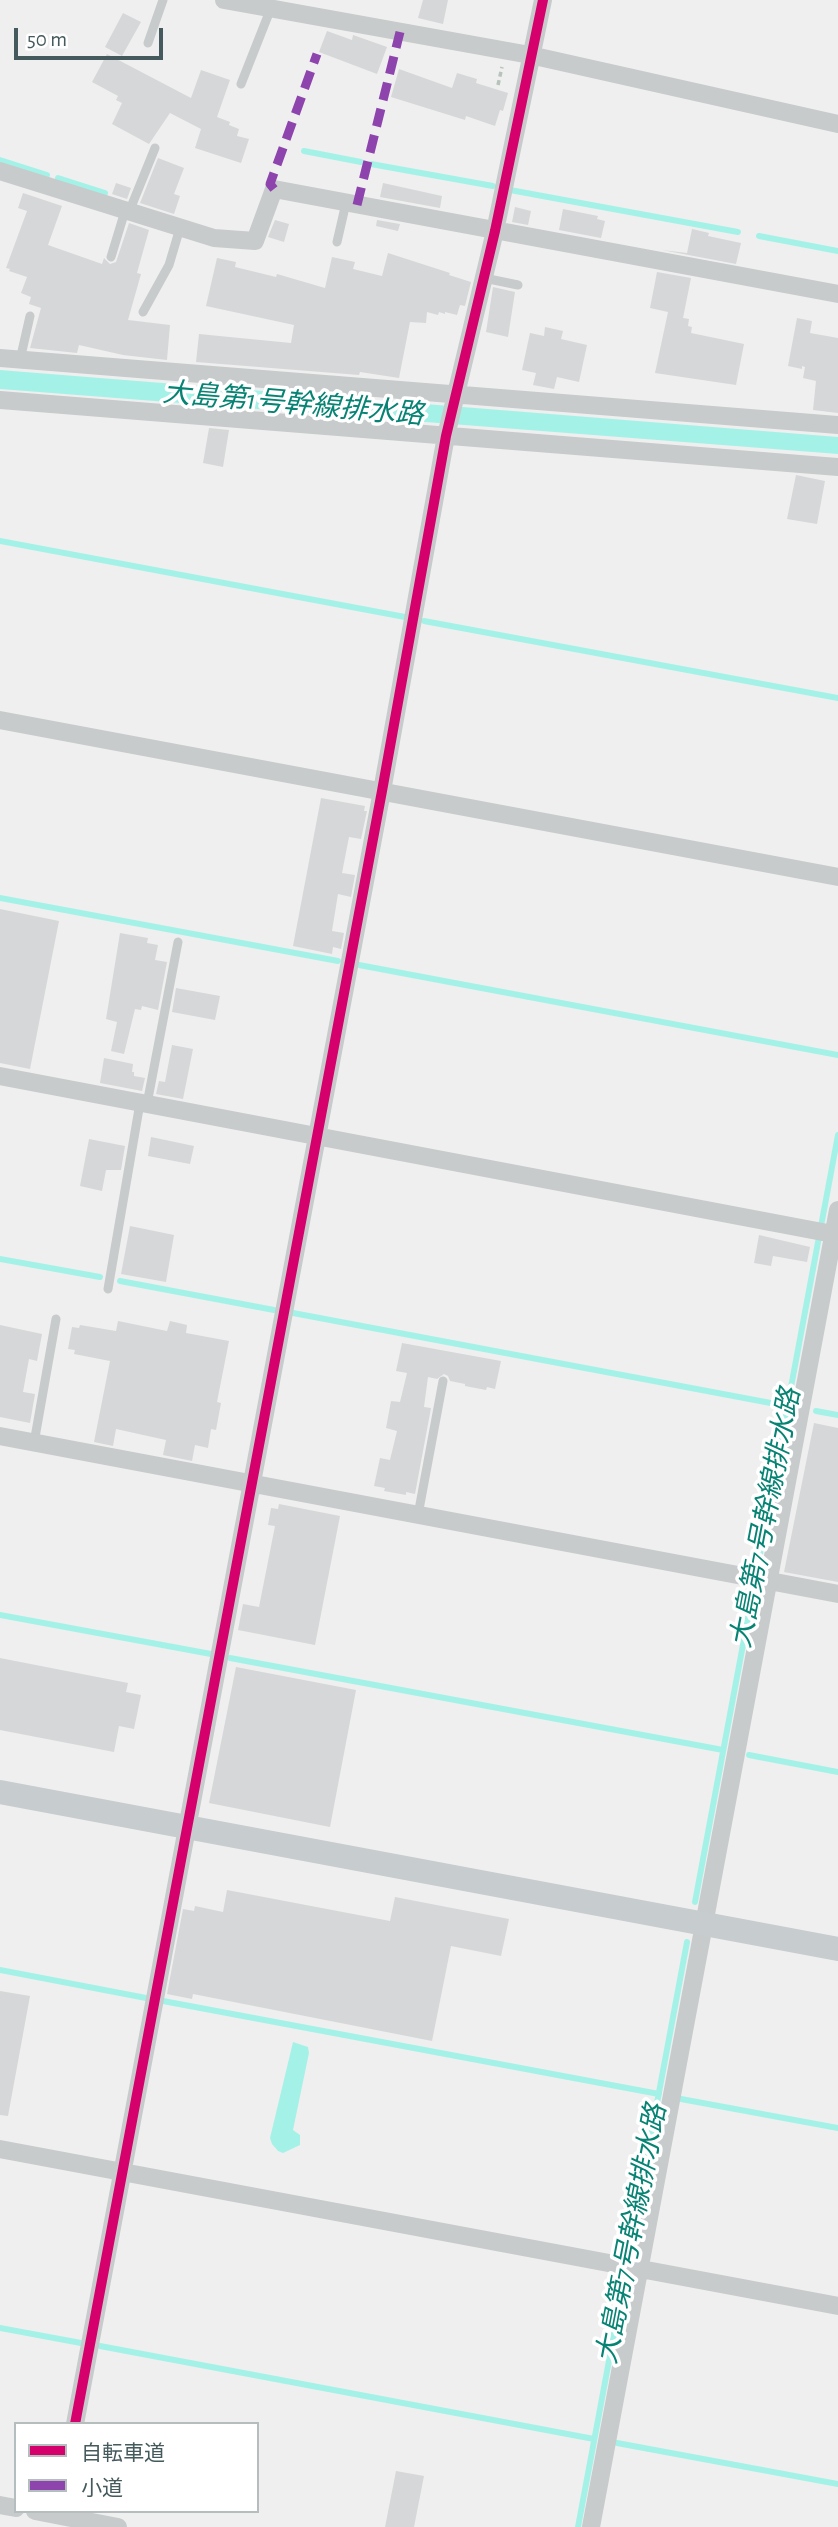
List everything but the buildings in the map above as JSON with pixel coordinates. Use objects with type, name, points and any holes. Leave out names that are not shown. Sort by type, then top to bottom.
[{"type":"street","points":[[224,0],[530,55],[838,124]]},
{"type":"street","points":[[75,2422],[447,433],[495,231],[543,0]]},
{"type":"street","points":[[0,171],[214,239],[255,241],[274,189],[838,294]]},
{"type":"street","points":[[0,359],[455,398],[838,425]]},
{"type":"street","points":[[0,400],[447,433],[838,467]]},
{"type":"street","points":[[0,720],[838,877]]},
{"type":"street","points":[[0,1076],[829,1232]]},
{"type":"street","points":[[591,2527],[630,2267],[704,1924],[760,1580],[829,1232],[838,1210]]},
{"type":"street","points":[[0,1436],[838,1594]]},
{"type":"street","points":[[0,1792],[838,1949]]},
{"type":"street","points":[[0,2149],[838,2306]]},
{"type":"street","points":[[58,2513],[116,2527]]},
{"type":"lane","points":[[148,43],[163,0]]},
{"type":"lane","points":[[241,84],[271,8]]},
{"type":"lane","points":[[111,257],[127,211],[155,148]]},
{"type":"lane","points":[[337,242],[346,203]]},
{"type":"lane","points":[[144,312],[169,265],[180,228]]},
{"type":"lane","points":[[484,278],[518,285]]},
{"type":"lane","points":[[20,360],[30,316]]},
{"type":"lane","points":[[108,1289],[178,942]]},
{"type":"lane","points":[[34,1443],[56,1319]]},
{"type":"lane","points":[[418,1515],[443,1381]]},
{"type":"water","name":"大島第1号幹線排水路","points":[[0,370],[838,437],[838,454],[0,389]]},
{"type":"water","points":[[293,2042],[308,2047],[309,2053],[293,2130],[300,2135],[300,2145],[283,2153],[278,2151],[270,2138]]},
{"type":"waterway","points":[[304,151],[361,162]]},
{"type":"waterway","points":[[0,160],[47,175]]},
{"type":"waterway","points":[[371,164],[493,186]]},
{"type":"waterway","points":[[58,178],[105,193]]},
{"type":"waterway","points":[[510,190],[738,232]]},
{"type":"waterway","points":[[759,236],[838,251]]},
{"type":"waterway","points":[[0,541],[405,617]]},
{"type":"waterway","points":[[424,621],[838,698]]},
{"type":"waterway","points":[[0,898],[338,961]]},
{"type":"waterway","points":[[359,965],[838,1055]]},
{"type":"waterway","name":"大島第7号幹線排水路","points":[[695,1902],[838,1135]]},
{"type":"waterway","points":[[0,1259],[100,1277]]},
{"type":"waterway","points":[[120,1281],[274,1310]]},
{"type":"waterway","points":[[293,1313],[776,1404]]},
{"type":"waterway","points":[[816,1411],[838,1415]]},
{"type":"waterway","points":[[0,1615],[211,1654]]},
{"type":"waterway","points":[[230,1658],[723,1750]]},
{"type":"waterway","points":[[749,1755],[838,1772]]},
{"type":"waterway","name":"大島第7号幹線排水路","points":[[578,2527],[687,1942]]},
{"type":"waterway","points":[[0,1970],[146,1998]]},
{"type":"waterway","points":[[163,2001],[659,2094]]},
{"type":"waterway","points":[[681,2099],[838,2128]]},
{"type":"waterway","points":[[0,2328],[81,2343]]},
{"type":"waterway","points":[[100,2346],[594,2439]]},
{"type":"waterway","points":[[617,2443],[838,2484]]},
{"type":"marked path","points":[[357,205],[400,32]]},
{"type":"marked path","points":[[274,189],[270,184],[317,54]]},
{"type":"cycle path","points":[[75,2422],[382,791],[446,436],[495,231],[543,0]]}]
